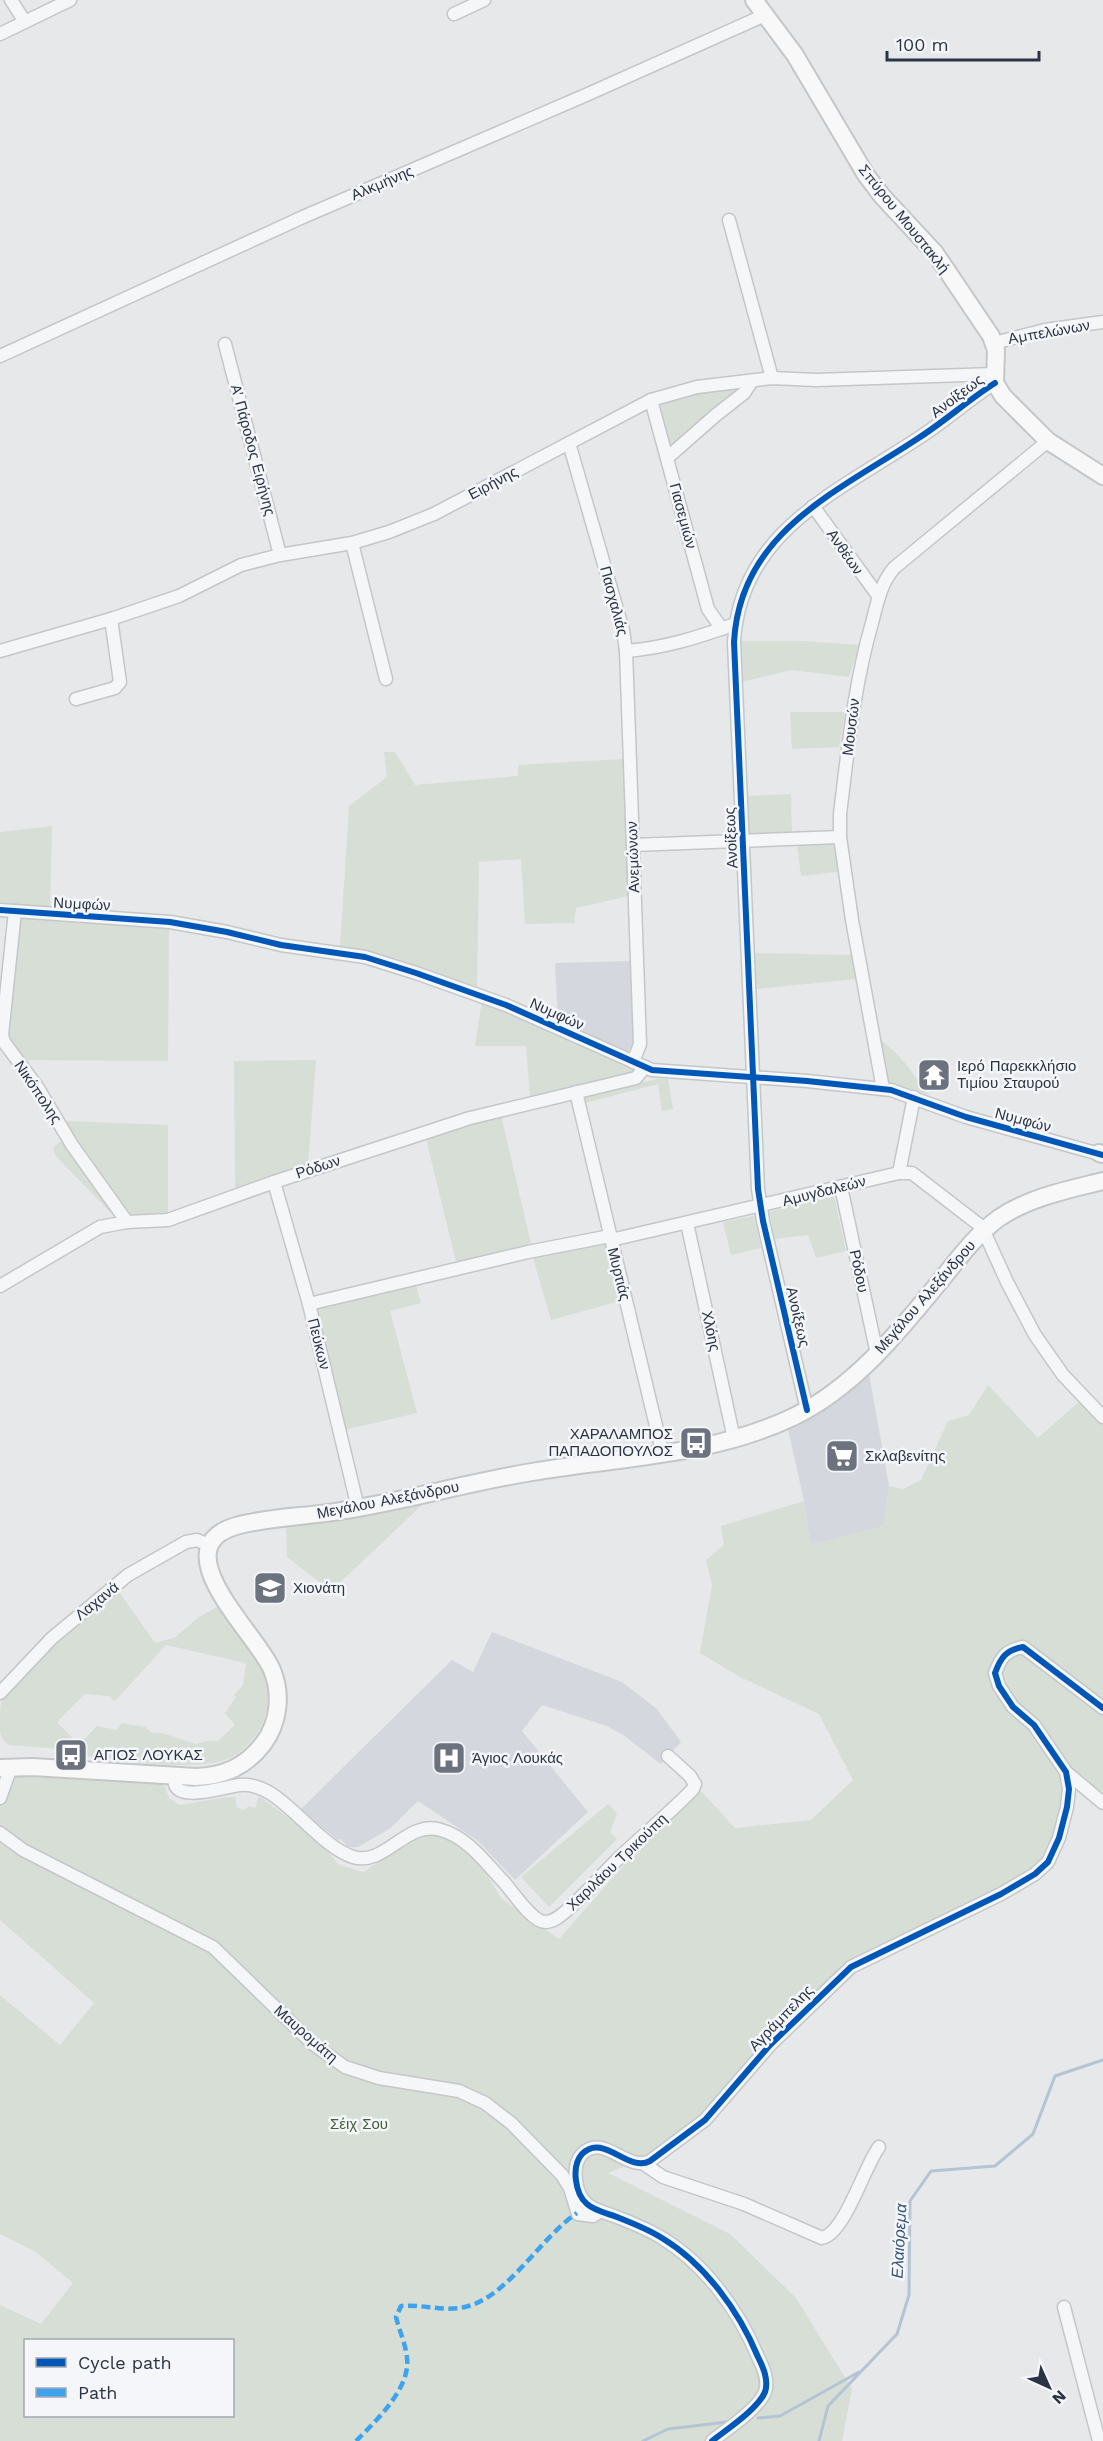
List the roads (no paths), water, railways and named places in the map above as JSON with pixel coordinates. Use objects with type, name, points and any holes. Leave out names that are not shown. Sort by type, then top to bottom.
[{"type":"main road","name":"Σπύρου Μουστακλή","points":[[754,0],[795,55],[866,175],[935,253],[994,343]]},
{"type":"main road","points":[[994,343],[996,354],[994,378],[1003,396],[1048,441],[1103,476]]},
{"type":"main road","name":"Μεγάλου Αλεξάνδρου","points":[[211,1546],[223,1532],[238,1525],[358,1508],[489,1479],[555,1468],[663,1455],[734,1439],[765,1429],[807,1410],[876,1354],[917,1311],[984,1230],[1002,1216],[1034,1200],[1103,1181]]},
{"type":"main road","points":[[6,1768],[175,1777],[216,1776],[242,1765],[253,1755],[267,1738],[277,1712],[278,1691],[272,1667],[215,1586],[208,1564],[211,1546]]},
{"type":"street","points":[[11,0],[25,22]]},
{"type":"street","points":[[0,34],[70,0]]},
{"type":"street","points":[[454,15],[484,0]]},
{"type":"street","name":"Αλκμήνης","points":[[0,356],[303,217],[765,15]]},
{"type":"street","points":[[729,220],[772,378]]},
{"type":"street","name":"Αμπελώνων","points":[[994,343],[1045,330],[1103,322]]},
{"type":"street","name":"A' Πάροδος Ειρήνης","points":[[225,344],[280,555]]},
{"type":"street","name":"Ειρήνης","points":[[0,651],[111,619],[185,594],[234,567],[280,555],[352,543],[389,532],[434,514],[651,400],[697,387],[772,378],[811,380],[994,378]]},
{"type":"street","name":"Ανοίξεως","points":[[807,1410],[760,1207],[735,624],[745,590],[761,557],[780,533],[813,506],[924,435],[994,378]]},
{"type":"street","points":[[667,458],[744,393],[752,381]]},
{"type":"street","name":"Γιασεμιών","points":[[651,400],[708,609],[722,628]]},
{"type":"street","name":"Μουσών","points":[[883,1089],[852,920],[840,837],[840,814],[857,679],[879,597],[888,576],[908,555],[1048,441]]},
{"type":"street","name":"Πασχαλιάς","points":[[569,443],[623,630],[626,651],[664,647],[704,636],[735,624]]},
{"type":"street","name":"Ανθέων","points":[[813,506],[879,597]]},
{"type":"street","points":[[352,543],[386,680]]},
{"type":"street","points":[[76,699],[115,688],[120,682],[111,619]]},
{"type":"street","name":"Ανεμώνων","points":[[626,651],[640,1044],[633,1062]]},
{"type":"street","points":[[633,845],[840,837]]},
{"type":"street","name":"Νυμφών","points":[[0,910],[176,923],[281,945],[365,957],[499,1002],[645,1068],[658,1071],[807,1081],[883,1089],[914,1097],[966,1117],[1102,1157]]},
{"type":"street","name":"Νικόπολης","points":[[15,911],[3,1042],[38,1088],[72,1145],[127,1221]]},
{"type":"street","name":"Ρόδων","points":[[0,1286],[93,1230],[107,1225],[127,1221],[168,1220],[274,1182],[487,1113],[636,1077],[645,1068]]},
{"type":"street","name":"Μυρτιάς","points":[[576,1092],[663,1455]]},
{"type":"street","points":[[914,1097],[899,1173],[912,1173],[977,1221],[984,1230],[1007,1282],[1035,1335],[1063,1375],[1103,1417]]},
{"type":"street","name":"Αμυγδαλεών","points":[[309,1304],[528,1252],[687,1224],[899,1173]]},
{"type":"street","name":"Πεύκων","points":[[274,1182],[309,1304],[358,1508]]},
{"type":"street","name":"Ρόδου","points":[[841,1187],[876,1354]]},
{"type":"street","name":"Χλόης","points":[[687,1224],[734,1439]]},
{"type":"street","name":"Λαχανά","points":[[0,1693],[52,1638],[128,1575],[186,1542],[197,1540],[211,1546]]},
{"type":"street","points":[[1103,1708],[1023,1647],[1012,1648],[1004,1654],[995,1673],[999,1686],[1013,1707],[1034,1725],[1066,1772],[1103,1803]]},
{"type":"street","name":"Χαριλάου Τρικούπη","points":[[175,1777],[174,1781],[178,1789],[187,1793],[242,1785],[255,1786],[278,1799],[330,1843],[353,1857],[368,1858],[415,1831],[437,1828],[461,1839],[473,1849],[526,1908],[544,1922],[554,1920],[567,1910],[693,1789],[695,1782],[693,1779],[668,1756]]},
{"type":"street","points":[[0,1798],[6,1768]]},
{"type":"street","name":"Αγράμπελης","points":[[645,2164],[701,2124],[770,2045],[851,1966],[984,1903],[1041,1870],[1053,1852],[1065,1817],[1069,1789],[1066,1772]]},
{"type":"street","name":"Μαυρομάτη","points":[[0,1833],[24,1850],[213,1947],[313,2044],[345,2067],[379,2078],[459,2091],[485,2103],[511,2123],[562,2175],[570,2188],[578,2214],[593,2216],[600,2211]]},
{"type":"street","points":[[712,2441],[739,2420],[764,2393],[766,2376],[752,2341],[717,2288],[686,2256],[651,2232],[600,2211],[584,2201],[576,2171],[578,2162],[584,2153],[592,2148],[599,2148],[645,2164],[663,2176],[744,2204],[822,2238],[830,2235],[839,2222],[879,2147]]},
{"type":"street","points":[[1064,2307],[1099,2441]]},
{"type":"waterway","name":"Ελαιόρεμα","points":[[819,2441],[828,2406],[897,2334],[909,2295],[910,2201],[931,2171],[995,2166],[1033,2134],[1055,2076],[1103,2060]]},
{"type":"waterway","points":[[758,2418],[780,2416],[859,2372]]},
{"type":"waterway","points":[[643,2441],[668,2429],[727,2422]]},
{"type":"place","name":"Ιερό Παρεκκλήσιο Τιμίου Σταυρού","points":[[934,1075]]},
{"type":"place","name":"ΧΑΡΑΛΑΜΠΟΣ ΠΑΠΑΔΟΠΟΥΛΟΣ","points":[[696,1443]]},
{"type":"place","name":"Σκλαβενίτης","points":[[842,1456]]},
{"type":"place","name":"Χιονάτη","points":[[270,1588]]},
{"type":"place","name":"ΑΓΙΟΣ ΛΟΥΚΑΣ","points":[[71,1755]]},
{"type":"place","name":"Άγιος Λουκάς","points":[[449,1758]]},
{"type":"park label","name":"Σέιχ Σου","points":[[359,2124]]}]
